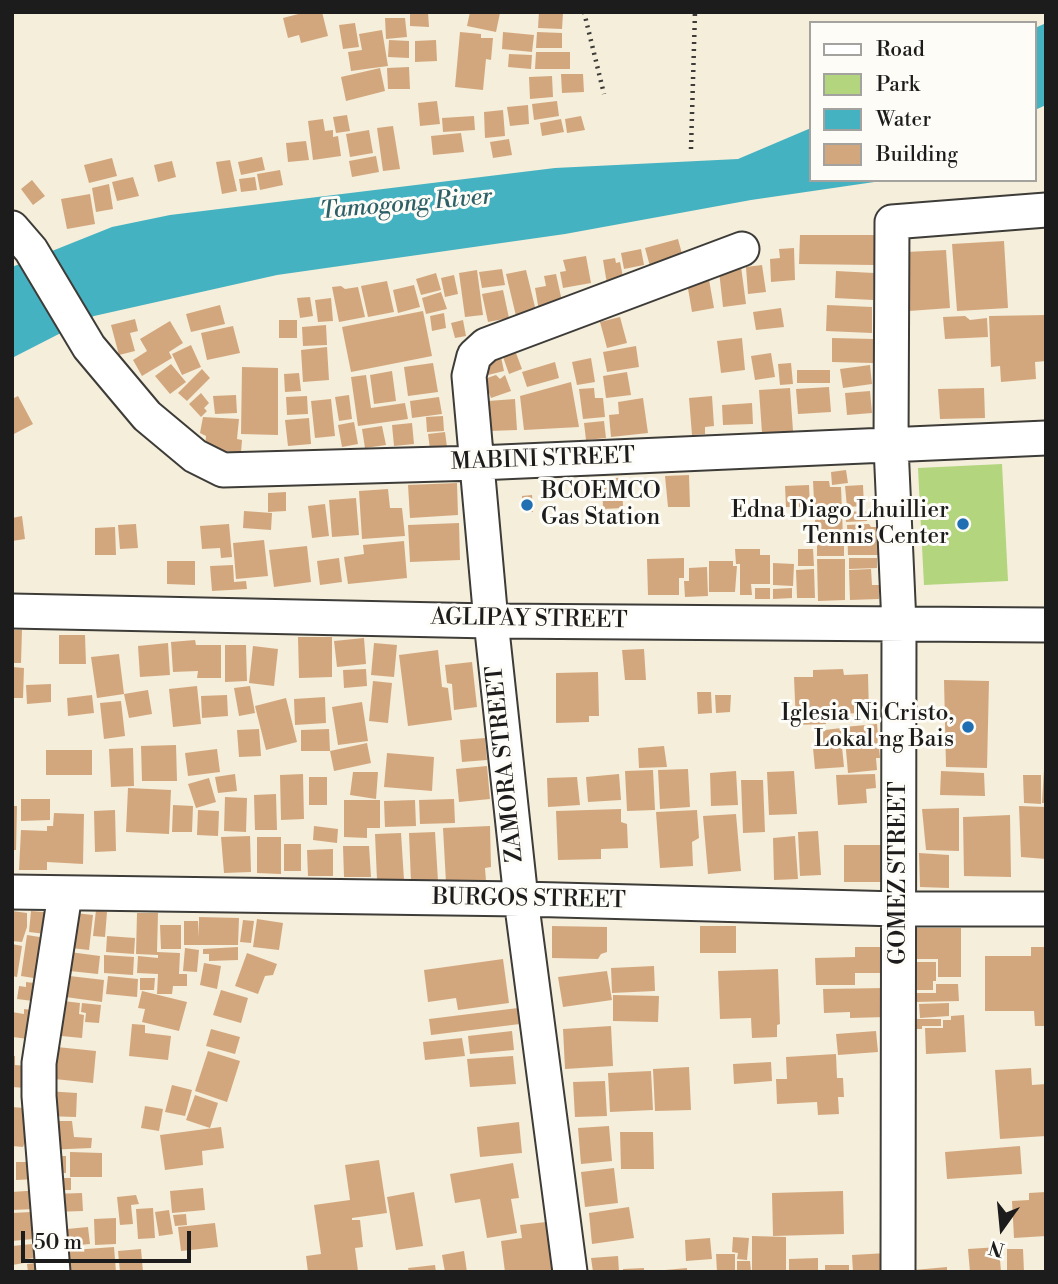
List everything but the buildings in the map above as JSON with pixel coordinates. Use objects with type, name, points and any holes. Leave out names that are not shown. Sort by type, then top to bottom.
[{"type":"street","name":"GOMEZ STREET","points":[[898,1272],[899,624],[891,446],[892,222],[1046,210]]},
{"type":"street","name":"MABINI STREET","points":[[22,239],[89,347],[147,416],[195,456],[223,470],[478,463],[1046,438]]},
{"type":"street","name":"ZAMORA STREET","points":[[570,1272],[521,899],[491,621],[469,376],[474,356],[486,345],[742,250]]},
{"type":"street","name":"AGLIPAY STREET","points":[[12,611],[491,621],[1046,625]]},
{"type":"street","name":"BURGOS STREET","points":[[12,892],[521,899],[899,909],[1046,909]]},
{"type":"street","points":[[53,1272],[38,1096],[39,1063],[65,894]]},
{"type":"path","points":[[584,12],[604,94]]},
{"type":"path","points":[[691,149],[695,12]]},
{"type":"green space","name":"Edna Diago Lhuillier Tennis Center","points":[[1002,464],[1008,581],[924,585],[918,468]]},
{"type":"water","points":[[1046,23],[1046,105],[1037,109],[1037,27]]},
{"type":"water","name":"Tamogong River","points":[[810,128],[810,182],[874,182],[751,200],[565,234],[277,275],[94,316],[12,358],[12,267],[112,227],[170,215],[555,168],[738,159]]},
{"type":"place","name":"BCOEMCO Gas Station","points":[[527,505]]},
{"type":"place","name":"Edna Diago Lhuillier Tennis Center","points":[[963,524]]},
{"type":"place","name":"Iglesia Ni Cristo, Lokal ng Bais","points":[[968,727]]}]
